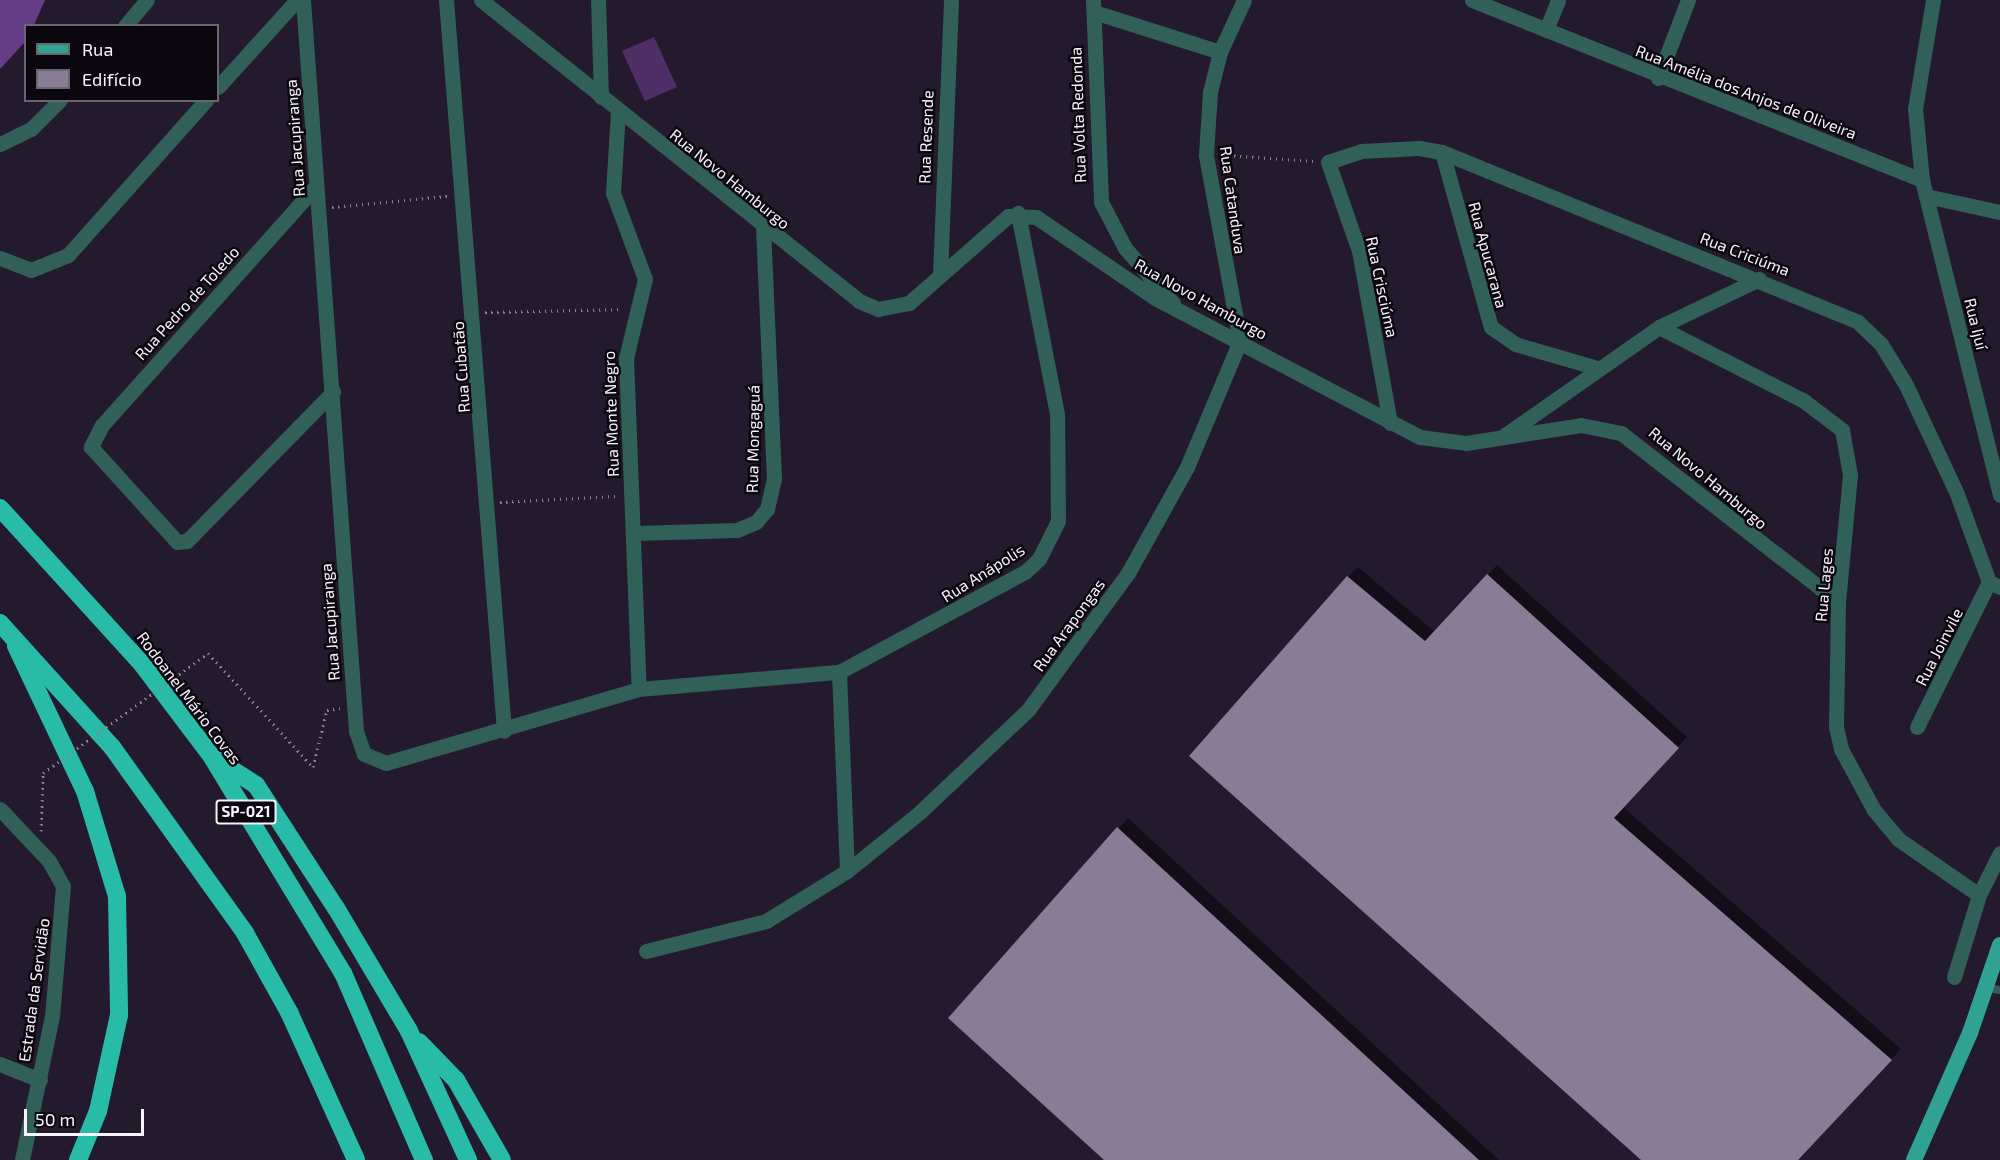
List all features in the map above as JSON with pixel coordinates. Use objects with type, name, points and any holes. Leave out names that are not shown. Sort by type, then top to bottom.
[{"type":"highway","name":"Rodoanel Mário Covas","points":[[0,508],[142,664],[212,757],[343,973],[424,1160]]},
{"type":"highway","points":[[6,629],[85,791],[117,896],[119,1015],[98,1112],[78,1160]]},
{"type":"highway","points":[[6,629],[118,755],[245,933],[289,1012],[356,1160]]},
{"type":"highway","points":[[212,757],[256,785],[267,800],[409,1031],[468,1160]]},
{"type":"highway","points":[[409,1031],[456,1080],[502,1160]]},
{"type":"main road","points":[[1914,1160],[1993,989],[2000,945]]},
{"type":"street","points":[[127,24],[147,0]]},
{"type":"street","points":[[219,86],[297,0]]},
{"type":"street","name":"Rua Jacupiranga","points":[[303,0],[359,746],[372,760],[386,763],[504,731],[639,689],[839,672]]},
{"type":"street","name":"Rua Cubatão","points":[[446,0],[465,195],[504,731]]},
{"type":"street","name":"Rua Novo Hamburgo","points":[[481,0],[763,230],[859,301],[878,309],[909,303],[992,228],[1018,213],[1053,225],[1133,285],[1390,423],[1439,442],[1581,425],[1621,433],[1838,602]]},
{"type":"street","points":[[597,0],[601,97]]},
{"type":"street","name":"Rua Resende","points":[[940,275],[951,0]]},
{"type":"street","name":"Rua Catanduva","points":[[1240,341],[1206,154],[1220,52],[1244,0]]},
{"type":"street","name":"Rua Amélia dos Anjos de Oliveira","points":[[1472,0],[1658,78],[1922,180]]},
{"type":"street","points":[[1546,30],[1558,0]]},
{"type":"street","points":[[1658,78],[1688,0]]},
{"type":"street","points":[[1933,0],[1917,91],[1922,180],[1926,196],[2000,212]]},
{"type":"street","points":[[1093,6],[1220,52]]},
{"type":"street","name":"Rua Volta Redonda","points":[[1093,6],[1101,202],[1125,248],[1179,310]]},
{"type":"street","points":[[0,144],[31,129],[58,102]]},
{"type":"street","points":[[0,258],[32,270],[68,255],[204,102]]},
{"type":"street","name":"Rua Monte Negro","points":[[618,111],[613,193],[643,266],[639,309],[626,358],[635,533],[639,689]]},
{"type":"street","name":"Rua Criciúma","points":[[1328,162],[1386,149],[1442,152],[1849,317],[1881,344],[1957,494],[1995,584]]},
{"type":"street","name":"Rua Apucarana","points":[[1442,152],[1491,327],[1515,344],[1594,367]]},
{"type":"street","name":"Rua Crisciúma","points":[[1328,162],[1359,251],[1390,423]]},
{"type":"street","name":"Rua Pedro de Toledo","points":[[316,186],[102,425],[91,447],[177,542],[193,538],[333,392]]},
{"type":"street","name":"Rua Ijuí","points":[[1926,196],[2000,495]]},
{"type":"street","name":"Rua Anápolis","points":[[839,672],[1025,572],[1049,543],[1058,521],[1057,414],[1018,213]]},
{"type":"street","name":"Rua Mongaguá","points":[[635,533],[737,530],[756,522],[767,508],[774,479],[763,230]]},
{"type":"street","points":[[1503,436],[1594,367],[1659,327],[1760,279]]},
{"type":"street","name":"Rua Lages","points":[[1659,327],[1804,401],[1842,430],[1850,476],[1838,602],[1836,727],[1850,771],[1898,839],[1979,895]]},
{"type":"street","name":"Rua Arapongas","points":[[646,951],[766,921],[847,871],[980,759],[1028,710],[1091,629],[1187,467],[1240,341]]},
{"type":"street","name":"Rua Joinvile","points":[[1917,727],[1995,584]]},
{"type":"street","points":[[839,672],[847,871]]},
{"type":"street","name":"Estrada da Servidão","points":[[0,809],[58,873],[63,907],[40,1080],[22,1160]]},
{"type":"street","points":[[1954,977],[1979,895],[2000,853]]},
{"type":"street","points":[[0,1064],[40,1080]]},
{"type":"path","points":[[1206,154],[1328,162]]},
{"type":"path","points":[[318,208],[465,195]]},
{"type":"path","points":[[474,313],[639,309]]},
{"type":"path","points":[[489,502],[632,495]]},
{"type":"path","points":[[39,850],[43,773],[208,654],[313,767],[327,710]]},
{"type":"shaded area","points":[[0,0],[45,0],[34,24],[24,24],[24,43],[0,69]]},
{"type":"shaded area","points":[[654,37],[677,87],[645,101],[622,51]]},
{"type":"building","points":[[1487,574],[1679,748],[1614,818],[1892,1060],[1798,1160],[1641,1160],[1189,756],[1347,576],[1425,641]]},
{"type":"building","points":[[1117,827],[1479,1160],[1104,1160],[948,1018]]}]
